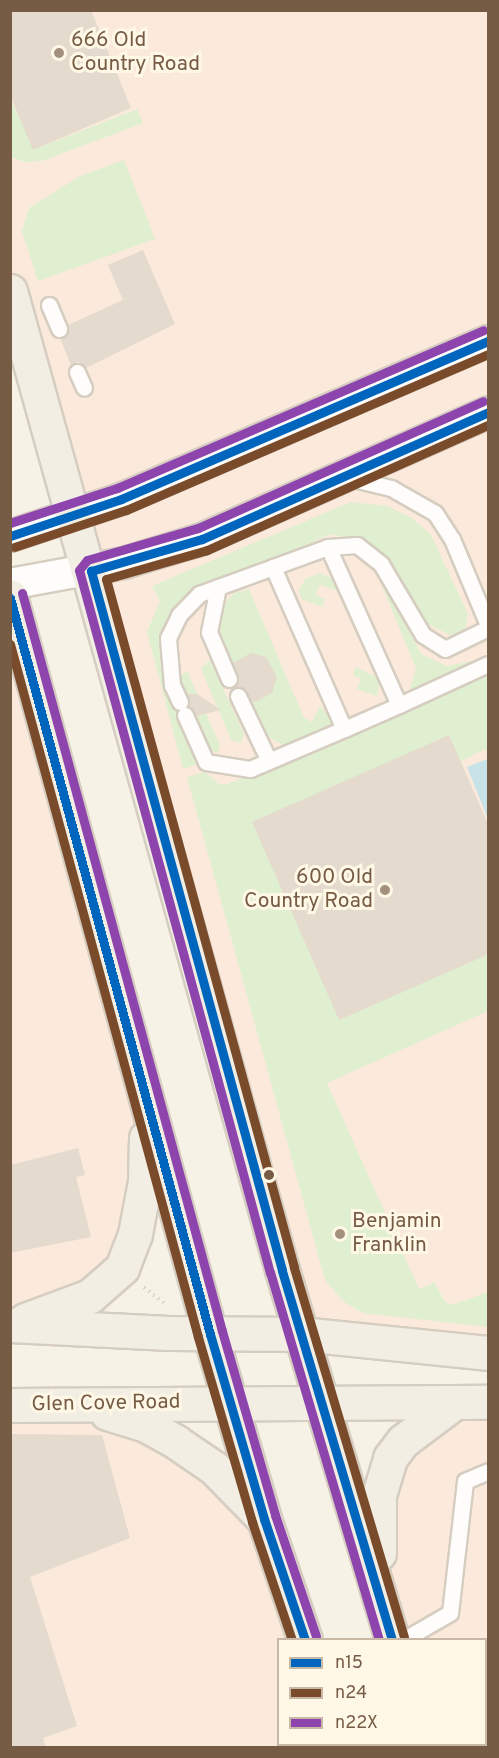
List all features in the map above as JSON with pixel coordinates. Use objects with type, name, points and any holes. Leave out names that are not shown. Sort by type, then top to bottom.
[{"type":"main road","points":[[10,291],[91,571],[302,1334],[391,1638]]},
{"type":"main road","points":[[10,596],[229,1402],[264,1519],[304,1638]]},
{"type":"main road","points":[[13,1324],[90,1296],[122,1268],[135,1234],[145,1181],[148,1106]]},
{"type":"main road","points":[[13,1324],[210,1334],[302,1334],[489,1353]]},
{"type":"main road","points":[[381,1603],[377,1522],[383,1473],[403,1441],[455,1402]]},
{"type":"main road","name":"Glen Cove Road","points":[[10,1405],[489,1402]]},
{"type":"main road","points":[[79,1404],[162,1433],[214,1467],[264,1519]]},
{"type":"street","points":[[10,536],[75,515],[489,341]]},
{"type":"street","points":[[10,584],[91,571],[202,539],[489,412]]},
{"type":"lane","points":[[49,305],[59,329]]},
{"type":"lane","points":[[77,372],[84,388]]},
{"type":"lane","points":[[346,477],[390,488],[435,513],[452,539],[489,626],[445,649],[423,635],[381,564],[357,545],[328,547],[199,594],[179,615],[168,638],[172,685],[206,762],[250,769],[489,664]]},
{"type":"lane","points":[[328,547],[399,705]]},
{"type":"lane","points":[[273,567],[344,729]]},
{"type":"lane","points":[[218,587],[209,632],[229,680]]},
{"type":"lane","points":[[238,696],[269,761]]},
{"type":"lane","points":[[406,1638],[450,1613],[465,1481],[489,1471]]},
{"type":"path","points":[[135,1279],[165,1303]]},
{"type":"shaded area","points":[[11,11],[488,11],[488,1353],[302,1334],[11,291]]},
{"type":"shaded area","points":[[10,596],[148,1106],[126,1260],[10,1324]]},
{"type":"shaded area","points":[[10,1406],[154,1428],[264,1519],[305,1638],[277,1638],[277,1746],[343,1747],[11,1747]]},
{"type":"shaded area","points":[[459,1406],[488,1406],[488,1747],[432,1746],[487,1746],[487,1638],[396,1638],[382,1525],[406,1444]]},
{"type":"green space","points":[[10,98],[35,149],[137,109],[143,123],[42,161],[25,162],[11,157]]},
{"type":"green space","points":[[124,160],[155,239],[38,281],[22,231],[29,208],[80,176]]},
{"type":"green space","points":[[351,502],[387,506],[412,518],[431,535],[468,614],[465,632],[452,636],[430,625],[422,619],[386,556],[360,541],[331,534],[189,596],[160,650],[167,684],[199,764],[183,769],[147,632],[160,601],[152,586]]},
{"type":"green space","points":[[368,566],[377,571],[381,577],[421,654],[447,666],[485,658],[409,693],[416,668],[377,574]]},
{"type":"green space","points":[[320,573],[336,580],[340,591],[320,585],[315,595],[325,599],[322,607],[301,599],[299,591],[305,579]]},
{"type":"green space","points":[[249,589],[304,718],[312,722],[320,706],[336,723],[283,745],[259,732],[218,637],[217,622],[223,605],[234,593]]},
{"type":"green space","points":[[210,660],[244,734],[241,743],[231,740],[201,668]]},
{"type":"green space","points":[[356,667],[380,679],[377,696],[357,689],[361,679],[353,675]]},
{"type":"green space","points":[[187,671],[220,745],[218,753],[208,750],[177,678]]},
{"type":"green space","points":[[488,672],[488,755],[485,749],[460,762],[488,953],[488,1011],[327,1083],[419,1289],[435,1282],[444,1301],[452,1305],[488,1292],[488,1327],[363,1313],[344,1302],[325,1280],[187,777],[205,772],[219,784],[228,784]]},
{"type":"water","points":[[487,759],[488,763],[487,817],[467,767]]},
{"type":"building","name":"666 Old Country Road","points":[[10,10],[91,10],[131,108],[33,150],[10,95]]},
{"type":"building","points":[[143,250],[175,324],[86,368],[79,362],[71,365],[60,338],[67,334],[68,325],[123,300],[108,265]]},
{"type":"building","points":[[251,653],[266,657],[277,677],[272,693],[251,702],[243,688],[234,687],[239,680],[233,663]]},
{"type":"building","points":[[187,694],[197,694],[221,710],[196,716],[189,706]]},
{"type":"building","name":"600 Old Country Road","points":[[449,735],[489,826],[489,954],[339,1020],[252,822]]},
{"type":"building","points":[[78,1148],[85,1175],[76,1177],[91,1237],[10,1253],[10,1165]]},
{"type":"building","points":[[10,1434],[102,1435],[130,1538],[30,1577],[77,1726],[43,1738],[46,1748],[10,1748]]},
{"type":"transit line","name":"n22X","points":[[10,523],[117,488],[483,330]]},
{"type":"transit line","name":"n15","points":[[10,536],[121,499],[488,341]]},
{"type":"transit line","name":"n24","points":[[14,547],[126,510],[488,354]]},
{"type":"transit line","name":"n22X","points":[[378,1638],[270,1273],[79,570],[87,560],[198,528],[483,401]]},
{"type":"transit line","name":"n15","points":[[391,1638],[282,1270],[91,571],[202,539],[488,412]]},
{"type":"transit line","name":"n24","points":[[404,1637],[294,1267],[106,579],[207,550],[488,425]]},
{"type":"transit line","name":"n22X","points":[[22,593],[222,1331],[275,1515],[316,1636]]},
{"type":"transit line","name":"n15","points":[[10,598],[210,1334],[264,1519],[304,1638]]},
{"type":"transit line","name":"n24","points":[[10,644],[198,1337],[252,1522],[291,1638]]},
{"type":"place","name":"666 Old Country Road","points":[[59,53]]},
{"type":"place","name":"600 Old Country Road","points":[[385,890]]},
{"type":"place","name":"Benjamin Franklin","points":[[340,1234]]}]
